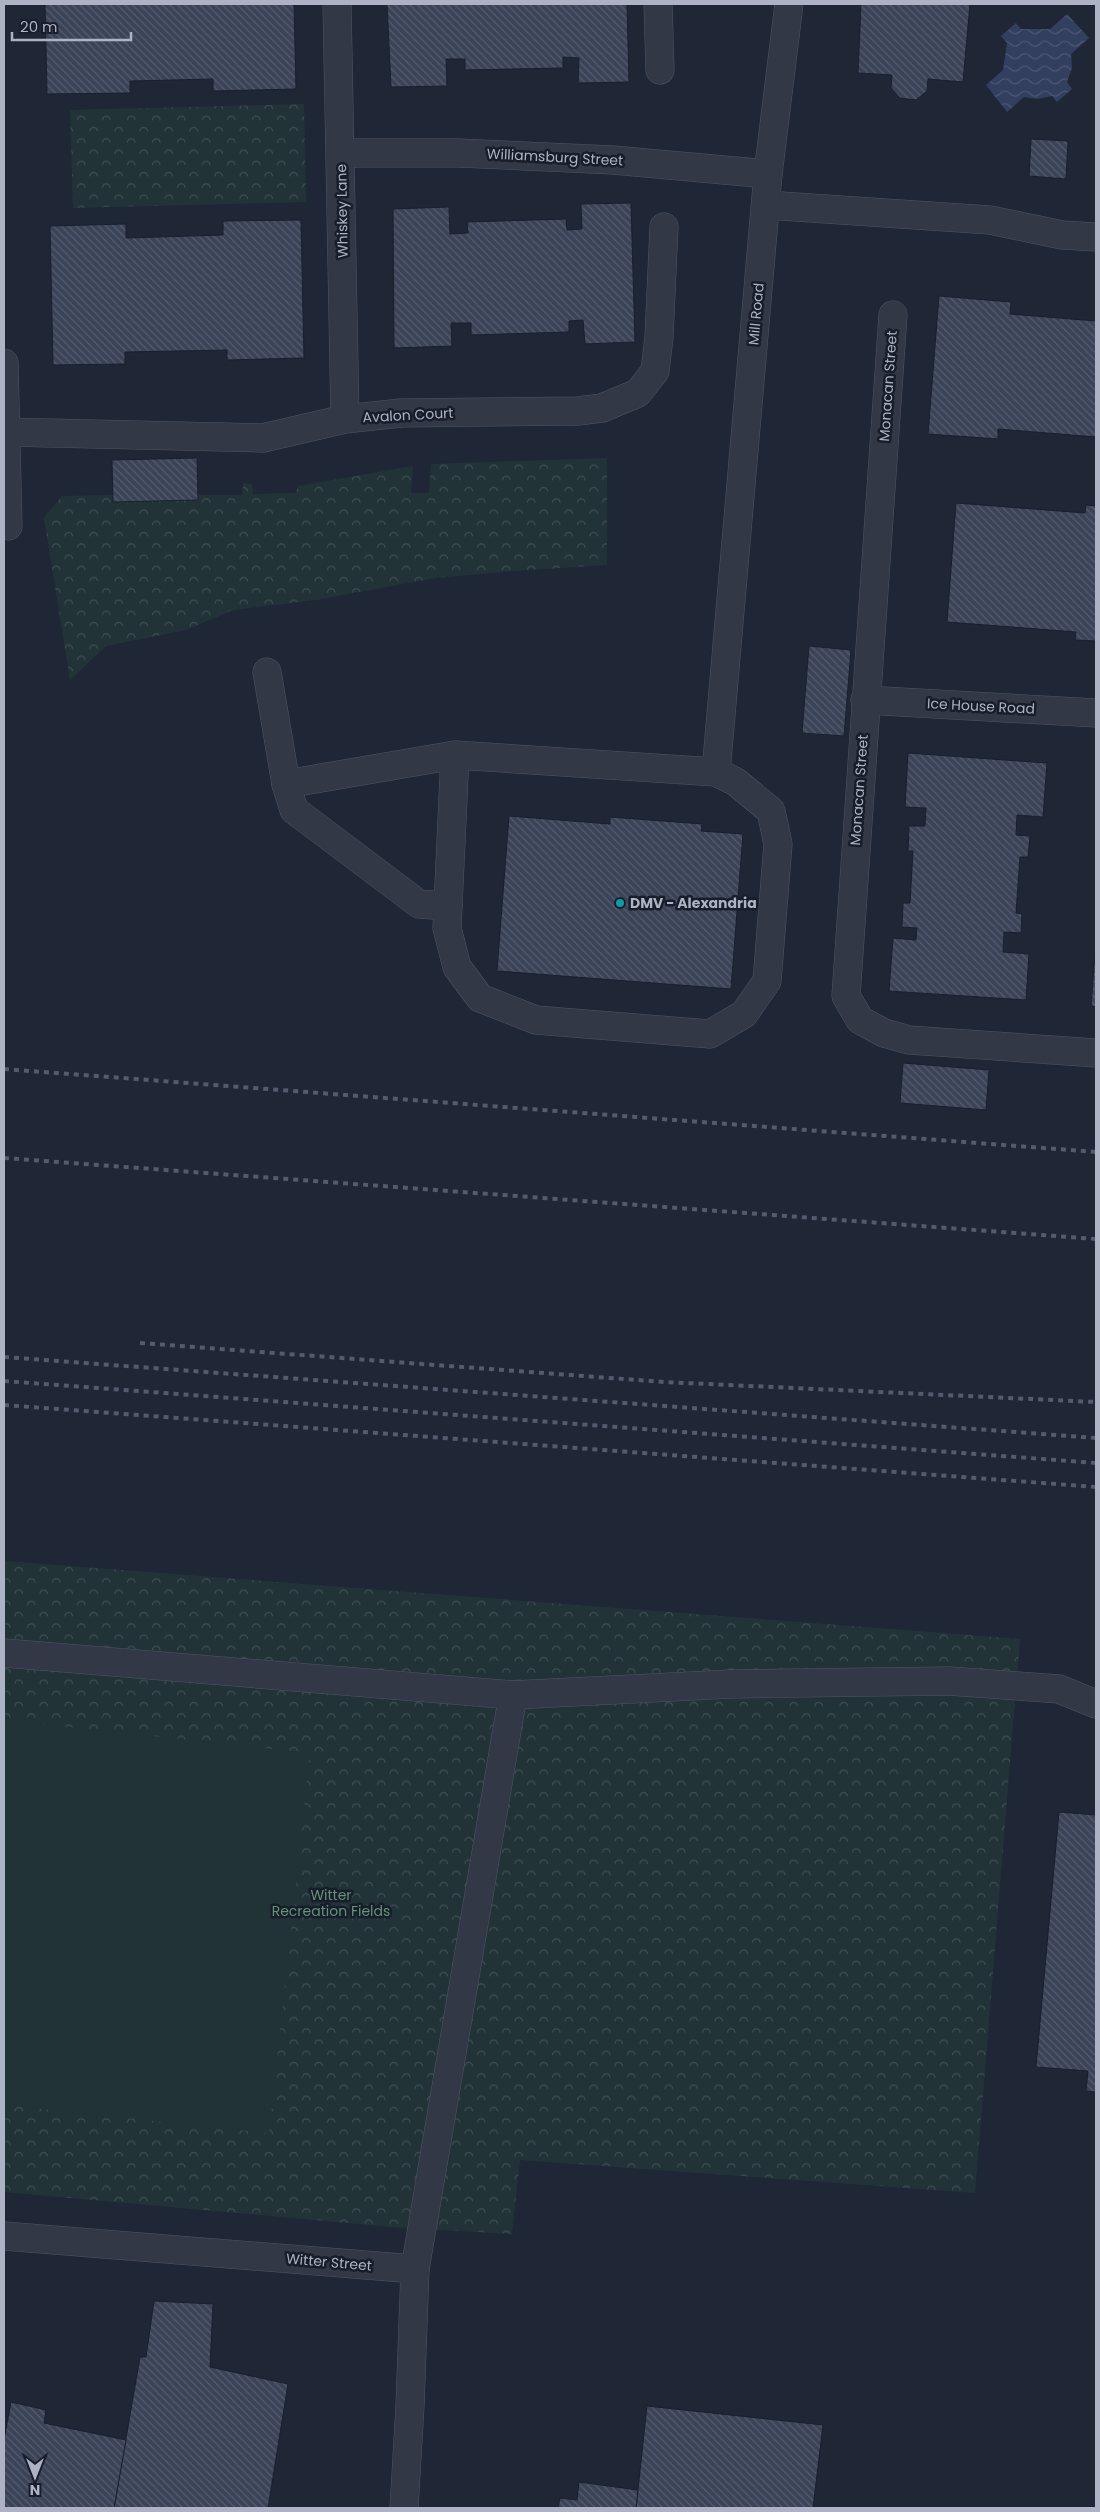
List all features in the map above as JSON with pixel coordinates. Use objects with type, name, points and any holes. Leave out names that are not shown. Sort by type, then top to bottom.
[{"type":"street","name":"Whiskey Lane","points":[[337,4],[345,419]]},
{"type":"street","points":[[658,4],[660,70]]},
{"type":"street","name":"Mill Road","points":[[716,772],[768,174],[789,4]]},
{"type":"street","name":"Williamsburg Street","points":[[341,153],[458,152],[603,159],[768,174]]},
{"type":"street","points":[[766,205],[990,220],[1062,235],[1096,237]]},
{"type":"street","name":"Avalon Court","points":[[5,432],[263,438],[345,419],[401,413],[578,411],[602,408],[638,393],[655,371],[659,337],[664,227]]},
{"type":"street","name":"Monacan Street","points":[[893,315],[846,996],[860,1020],[884,1033],[909,1040],[1096,1053]]},
{"type":"street","points":[[4,364],[8,526]]},
{"type":"street","points":[[267,672],[286,784],[294,810],[419,904],[448,906]]},
{"type":"street","name":"Ice House Road","points":[[865,700],[1096,713]]},
{"type":"street","points":[[286,784],[455,755],[716,772],[736,782],[771,810],[778,844],[767,981],[744,1014],[710,1034],[536,1020],[480,998],[457,967],[447,928],[455,755]]},
{"type":"street","points":[[4,1653],[513,1695],[731,1684],[949,1681],[1060,1690],[1096,1704]]},
{"type":"street","points":[[404,2508],[415,2269],[513,1695]]},
{"type":"street","name":"Witter Street","points":[[4,2236],[415,2269]]},
{"type":"green space","points":[[304,104],[306,202],[73,208],[70,110]]},
{"type":"green space","points":[[607,458],[607,565],[436,578],[315,600],[233,610],[186,630],[106,646],[70,680],[44,518],[62,496],[113,495],[114,502],[198,500],[198,495],[242,495],[243,483],[252,484],[253,494],[296,493],[298,486],[413,466],[411,493],[429,493],[431,464]]},
{"type":"green space","name":"Witter Recreation Fields","points":[[4,1561],[1020,1639],[975,2193],[520,2160],[512,2234],[391,2227],[4,2192]]},
{"type":"green space","points":[[4,1720],[310,1753],[269,2133],[4,2105]]},
{"type":"water","points":[[1067,14],[1089,38],[1071,54],[1072,68],[1067,82],[1072,89],[1057,102],[1052,96],[1037,99],[1024,97],[1007,112],[986,85],[1003,70],[1007,43],[1001,36],[1016,23],[1021,29],[1050,29]]},
{"type":"building","points":[[45,4],[294,4],[296,89],[213,91],[213,79],[130,81],[130,93],[47,94]]},
{"type":"building","points":[[387,4],[627,4],[629,82],[578,83],[579,58],[563,57],[563,68],[465,70],[465,59],[446,59],[447,86],[391,87]]},
{"type":"building","points":[[861,4],[970,4],[963,82],[928,79],[927,91],[916,100],[900,98],[891,88],[892,75],[858,73]]},
{"type":"building","points":[[1031,139],[1068,141],[1066,179],[1029,176]]},
{"type":"building","points":[[631,203],[635,342],[585,344],[583,320],[569,321],[569,332],[471,335],[471,323],[451,323],[452,346],[394,348],[393,209],[449,207],[450,234],[468,233],[467,222],[566,219],[567,230],[582,229],[581,204]]},
{"type":"building","points":[[301,220],[304,358],[227,360],[227,350],[125,352],[125,364],[53,365],[50,226],[126,224],[126,238],[223,235],[223,221]]},
{"type":"building","points":[[939,296],[1011,302],[1010,314],[1096,321],[1096,437],[998,429],[998,439],[928,434]]},
{"type":"building","points":[[197,458],[198,500],[113,502],[112,460]]},
{"type":"building","points":[[956,503],[1085,513],[1086,505],[1096,506],[1096,641],[1075,640],[1076,632],[947,622]]},
{"type":"building","points":[[809,646],[851,650],[844,736],[802,733]]},
{"type":"building","points":[[908,753],[1047,763],[1043,817],[1017,815],[1016,835],[1030,836],[1028,857],[1020,857],[1016,913],[1022,914],[1021,933],[1004,932],[1003,952],[1029,954],[1026,1000],[889,991],[893,938],[916,940],[917,928],[902,927],[903,903],[910,903],[913,851],[908,851],[909,826],[925,826],[926,808],[905,807]]},
{"type":"building","name":"DMV - Alexandria","points":[[509,816],[610,824],[610,817],[702,824],[701,831],[743,834],[731,989],[497,971]]},
{"type":"building","points":[[1096,954],[1096,1007],[1091,1006]]},
{"type":"building","points":[[903,1063],[989,1070],[986,1110],[900,1103]]},
{"type":"building","points":[[1059,1812],[1096,1815],[1096,2092],[1086,2091],[1088,2071],[1036,2067]]},
{"type":"building","points":[[154,2301],[213,2304],[210,2367],[288,2384],[268,2508],[114,2508],[140,2357],[146,2357]]},
{"type":"building","points":[[11,2402],[46,2410],[44,2423],[126,2440],[114,2508],[4,2508],[4,2440]]},
{"type":"building","points":[[647,2406],[823,2425],[813,2508],[636,2508]]},
{"type":"building","points":[[579,2482],[638,2490],[636,2508],[558,2508],[560,2498],[577,2500]]},
{"type":"railway","points":[[4,1069],[1096,1152]]},
{"type":"railway","points":[[4,1158],[1096,1239]]},
{"type":"railway","points":[[140,1343],[664,1382],[1096,1402]]},
{"type":"railway","points":[[4,1357],[1096,1438]]},
{"type":"railway","points":[[4,1381],[1096,1463]]},
{"type":"railway","points":[[4,1405],[1096,1487]]},
{"type":"place","name":"DMV - Alexandria","points":[[620,903]]}]
